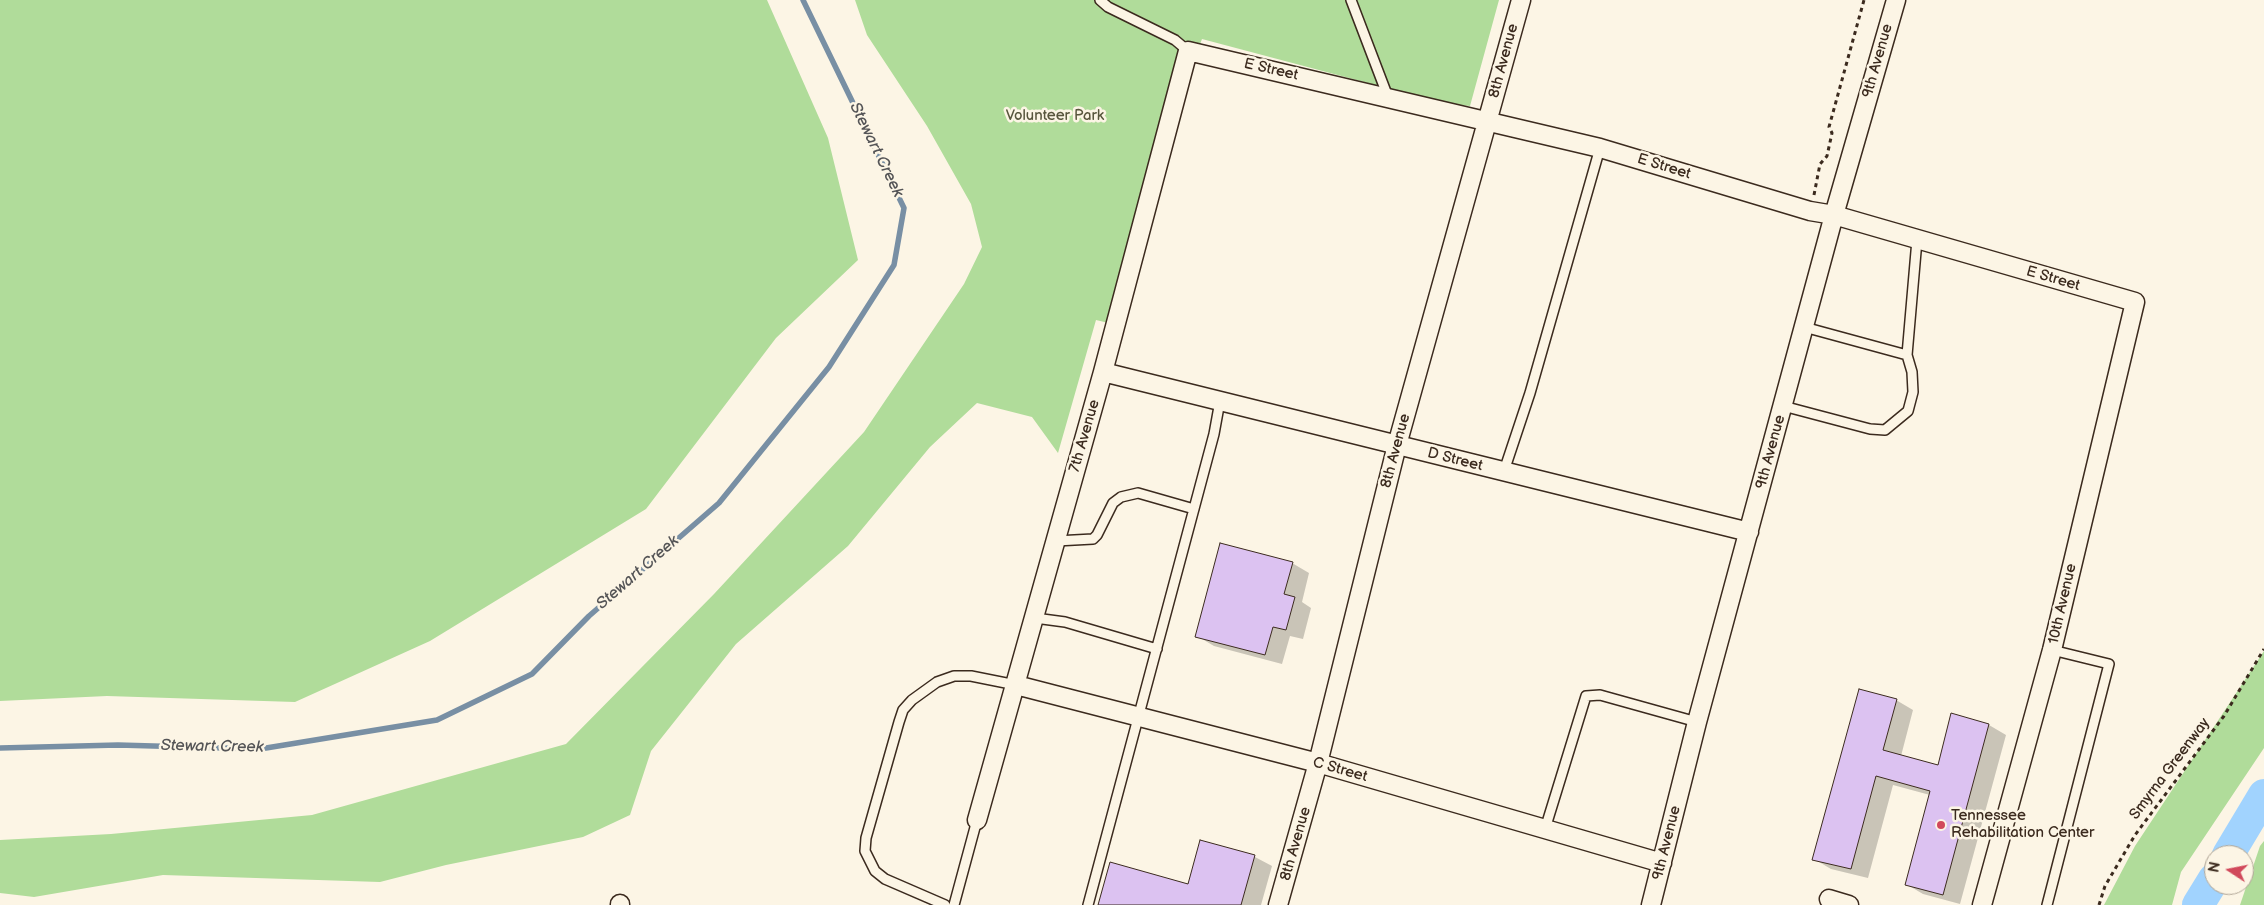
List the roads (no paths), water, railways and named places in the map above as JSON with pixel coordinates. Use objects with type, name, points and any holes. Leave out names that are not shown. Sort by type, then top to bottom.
[{"type":"street","name":"8th Avenue","points":[[1278,905],[1318,763],[1397,445],[1521,0]]},
{"type":"street","name":"9th Avenue","points":[[1651,905],[1697,722],[1834,215],[1896,0]]},
{"type":"street","name":"E Street","points":[[1188,51],[1488,120],[1600,148],[1810,211],[1834,215],[2135,302]]},
{"type":"street","name":"7th Avenue","points":[[977,820],[1103,372],[1188,51]]},
{"type":"street","name":"10th Avenue","points":[[1982,905],[2052,650],[2135,302]]},
{"type":"street","name":"D Street","points":[[1103,372],[1749,532]]},
{"type":"street","name":"C Street","points":[[1016,685],[1318,763],[1662,863]]},
{"type":"street","points":[[1829,899],[1849,905]]},
{"type":"lane","points":[[1100,0],[1108,7],[1175,40],[1188,51]]},
{"type":"lane","points":[[1351,0],[1388,97]]},
{"type":"lane","points":[[1504,472],[1530,393],[1600,148]]},
{"type":"lane","points":[[1783,406],[1870,429],[1885,430],[1908,411],[1913,392],[1912,372],[1907,355],[1917,240]]},
{"type":"lane","points":[[1804,327],[1907,355]]},
{"type":"lane","points":[[1088,905],[1214,434],[1220,401]]},
{"type":"lane","points":[[1056,541],[1092,539],[1097,536],[1113,502],[1121,497],[1138,494],[1194,509]]},
{"type":"lane","points":[[1035,618],[1059,620],[1157,649]]},
{"type":"lane","points":[[2047,905],[2109,664],[2052,650]]},
{"type":"lane","points":[[945,905],[885,879],[876,871],[865,851],[866,838],[899,722],[903,710],[912,700],[937,682],[945,679],[971,676],[1016,685]]},
{"type":"lane","points":[[1545,829],[1586,696],[1600,695],[1697,722]]},
{"type":"lane","points":[[954,905],[977,820]]},
{"type":"waterway","name":"Stewart Creek","points":[[0,748],[118,745],[260,749],[437,720],[532,674],[589,616],[719,503],[829,367],[894,265],[904,208],[803,0]]},
{"type":"waterway","name":"Stewart Creek","points":[[2234,845],[2264,795]]},
{"type":"waterway","name":"Stewart Creek","points":[[2198,905],[2204,895]]},
{"type":"place","name":"Tennessee Rehabilitation Center","points":[[1941,825]]},
{"type":"park label","name":"Volunteer Park","points":[[1055,116]]}]
